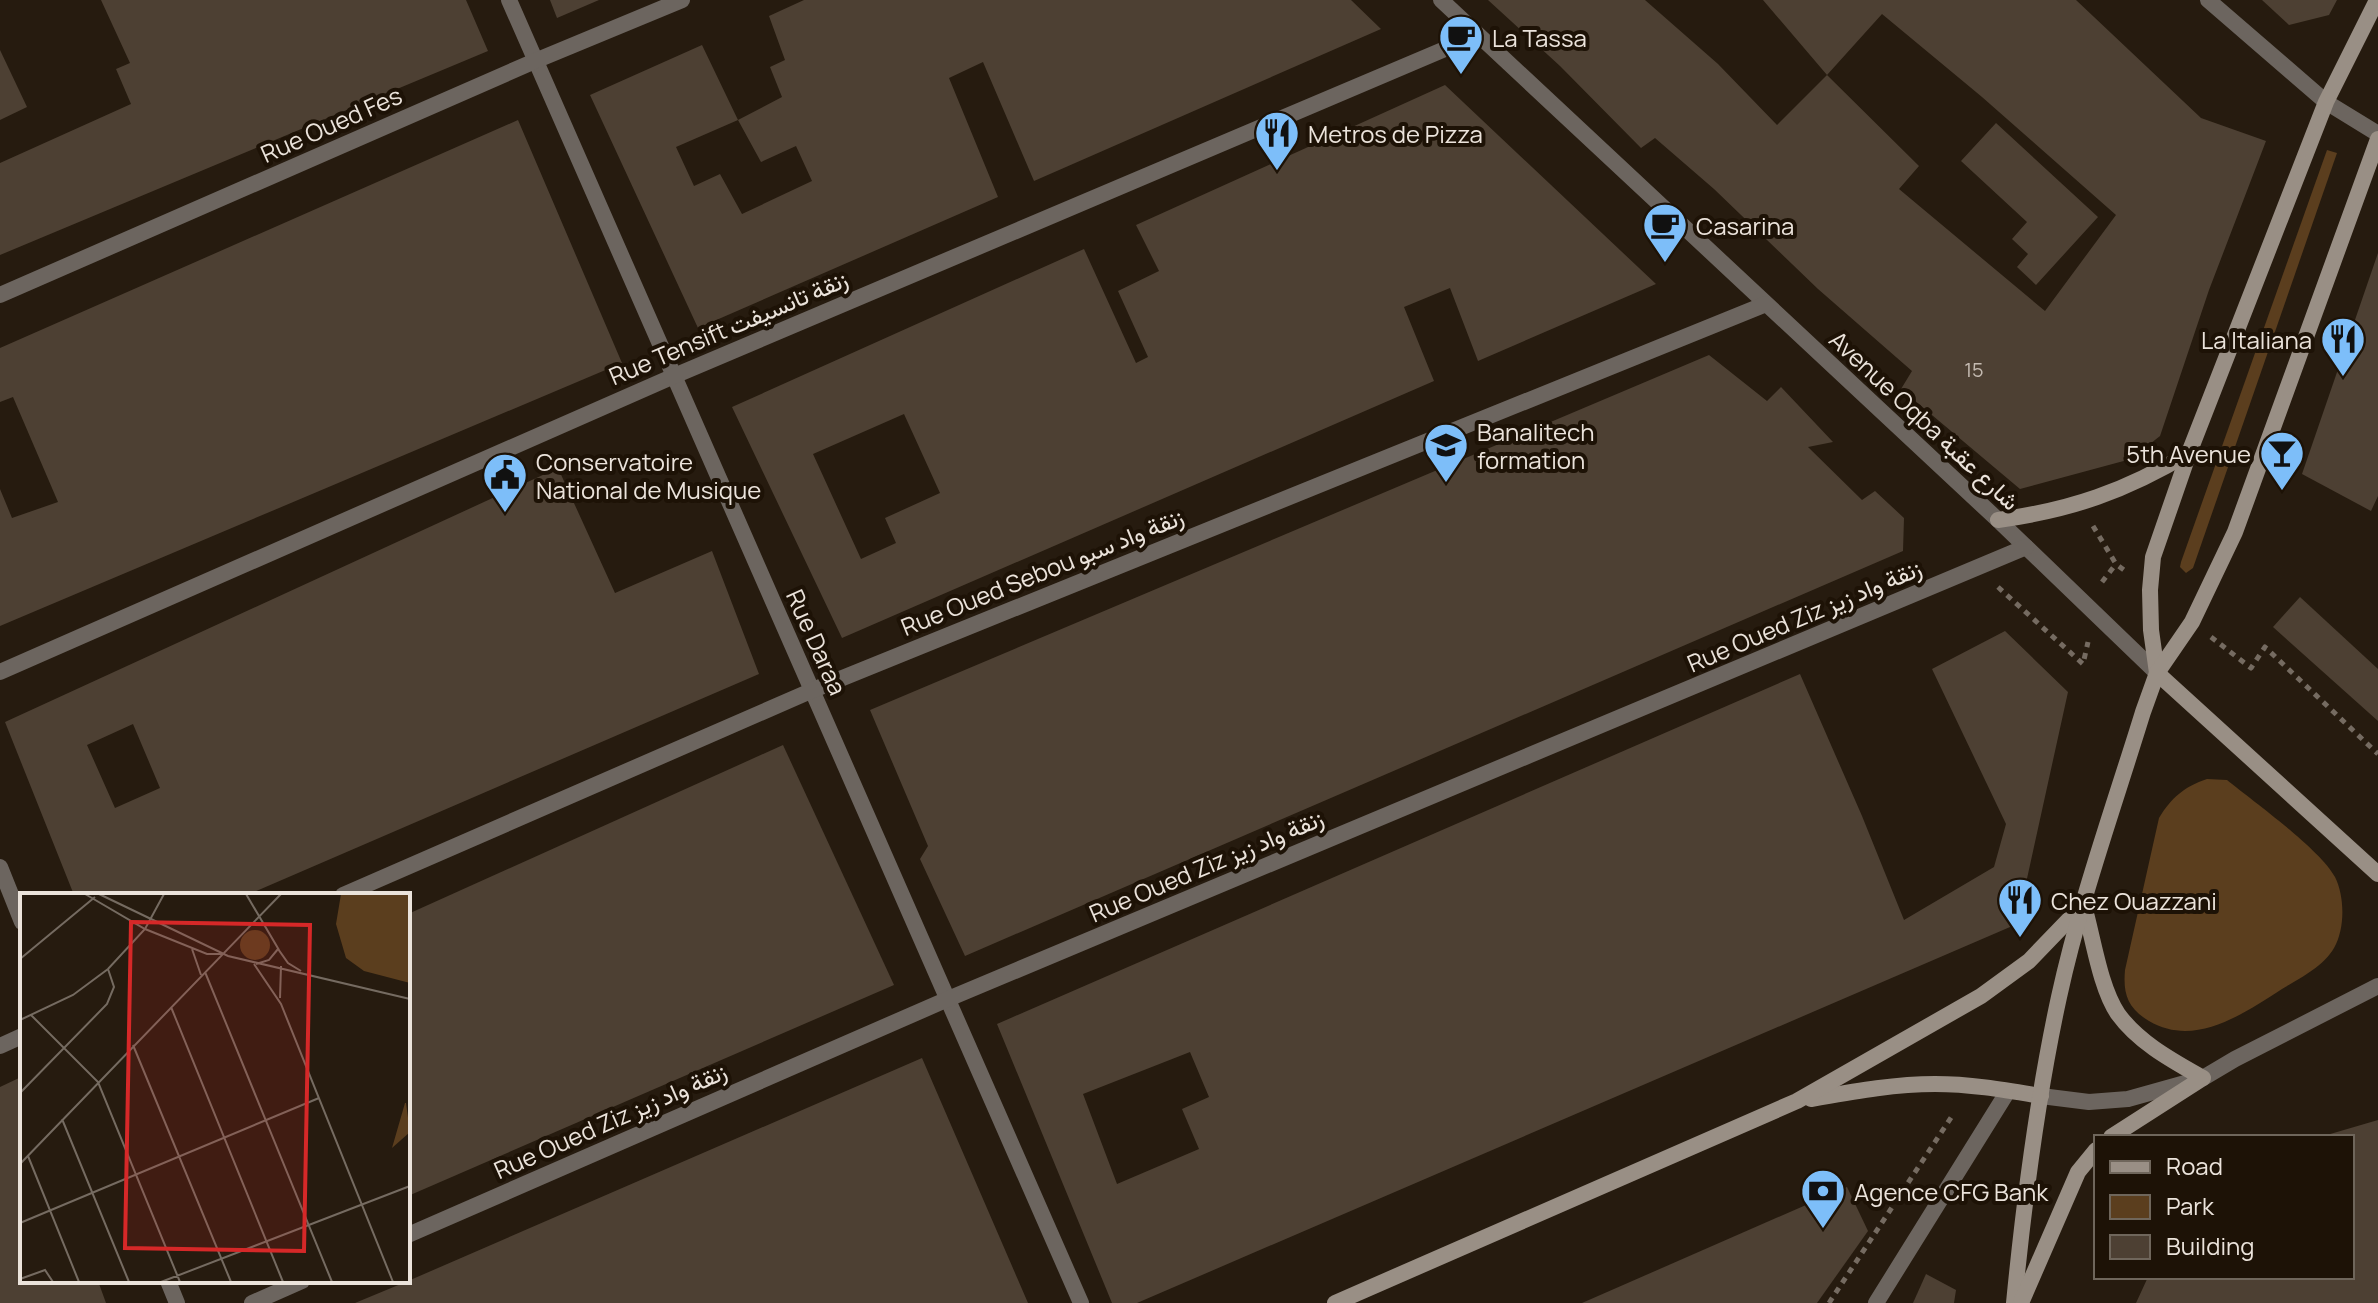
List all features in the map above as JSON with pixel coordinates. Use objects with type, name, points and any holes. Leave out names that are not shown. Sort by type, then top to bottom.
[{"type":"main road","points":[[2157,673],[2151,630],[2153,557],[2189,453],[2326,102],[2377,0]]},
{"type":"main road","points":[[2014,1303],[2021,1230],[2041,1096],[2059,995],[2084,905],[2157,673],[2192,622],[2235,532],[2378,136]]},
{"type":"main road","points":[[1998,520],[2039,515],[2079,505],[2130,485],[2189,453]]},
{"type":"main road","name":"Avenue Oqba شارع عقبة","points":[[2157,673],[2378,874]]},
{"type":"main road","points":[[2084,905],[2105,982],[2117,1013],[2162,1055],[2203,1078],[2114,1135]]},
{"type":"main road","points":[[1335,1303],[1797,1101],[1981,996],[2029,961],[2084,905]]},
{"type":"main road","points":[[1797,1101],[1933,1084],[1972,1085],[2041,1096]]},
{"type":"main road","points":[[2021,1303],[2078,1172],[2094,1152]]},
{"type":"street","name":"Rue Daraa","points":[[509,0],[1081,1303]]},
{"type":"street","name":"Rue Oued Fes","points":[[0,295],[682,0]]},
{"type":"street","name":"Avenue Oqba شارع عقبة","points":[[1441,0],[1998,520],[2157,673]]},
{"type":"street","points":[[2208,0],[2326,102],[2378,136]]},
{"type":"street","name":"Rue Tensift زنقة تانسيفت","points":[[0,672],[674,376],[1478,35]]},
{"type":"street","name":"Rue Oued Sebou زنقة واد سبو","points":[[348,893],[813,690],[1766,304]]},
{"type":"street","name":"Rue Oued Ziz زنقة واد زيز","points":[[410,1234],[948,999],[2026,547]]},
{"type":"street","points":[[0,867],[20,917]]},
{"type":"street","points":[[2041,1096],[2089,1102],[2128,1099],[2203,1078],[2378,986]]},
{"type":"street","points":[[0,1046],[20,1037]]},
{"type":"street","points":[[1876,1303],[2008,1091]]},
{"type":"street","points":[[169,1283],[177,1303]]},
{"type":"street","points":[[252,1303],[297,1283]]},
{"type":"path","points":[[2079,505],[2116,564],[2150,590]]},
{"type":"path","points":[[1961,575],[1967,584],[1991,582],[2012,597],[2083,664]]},
{"type":"path","points":[[2192,622],[2251,668],[2265,647],[2378,754]]},
{"type":"path","points":[[1829,1303],[1972,1085]]},
{"type":"green space","points":[[2327,150],[2337,153],[2193,568],[2186,573],[2180,567],[2181,562]]},
{"type":"green space","points":[[2207,779],[2227,780],[2316,853],[2335,877],[2342,903],[2342,922],[2334,948],[2311,972],[2235,1017],[2201,1029],[2184,1031],[2149,1021],[2136,1011],[2126,993],[2125,970],[2159,818],[2179,794]]},
{"type":"building","points":[[101,0],[466,0],[488,51],[0,255],[0,163],[131,104],[116,69],[130,63]]},
{"type":"building","points":[[550,0],[599,0],[557,18]]},
{"type":"building","points":[[804,0],[1351,0],[1381,29],[1034,181],[983,62],[949,78],[998,197],[698,328],[590,95],[702,45],[738,120],[782,97],[770,67],[785,60],[769,16]],"holes":[[[738,120],[761,162],[796,146],[812,181],[742,214],[720,174],[694,186],[676,147]]]},
{"type":"building","points":[[1488,0],[1645,0],[1718,64],[1777,125],[1827,75],[1763,0],[2076,0],[2201,118],[2266,141],[2209,290],[2160,436],[2131,459],[2020,489],[1901,389],[1912,371],[1818,289],[1714,189],[1655,138],[1641,148],[1560,66]],"holes":[[[1882,14],[2116,215],[2045,311],[1899,189],[1919,166],[1827,75]]]},
{"type":"building","points":[[2262,0],[2337,0],[2329,15],[2289,25]]},
{"type":"building","points":[[0,50],[27,107],[0,120]]},
{"type":"building","points":[[1445,85],[1656,284],[1478,361],[1450,288],[1404,307],[1434,381],[842,638],[732,407],[1084,249],[1136,363],[1148,357],[1118,291],[1159,271],[1136,225]],"holes":[[[904,414],[940,493],[885,518],[896,543],[861,559],[813,454]]]},
{"type":"building","points":[[518,120],[622,363],[0,626],[0,489],[12,518],[58,502],[13,397],[0,402],[0,348]]},
{"type":"building","points":[[1996,123],[2098,217],[2036,285],[2017,267],[2028,254],[2012,239],[2027,222],[1961,161]]},
{"type":"building","points":[[2378,253],[2378,496],[2371,511],[2302,474]]},
{"type":"building","points":[[1709,355],[1767,401],[1781,387],[1833,442],[1808,447],[1862,500],[1875,491],[1904,518],[1903,551],[965,956],[920,859],[928,846],[870,710]]},
{"type":"building","points":[[558,468],[615,593],[712,551],[759,674],[252,893],[73,893],[5,722]],"holes":[[[133,724],[160,788],[115,808],[87,745]]]},
{"type":"building","points":[[2300,597],[2378,669],[2378,721],[2273,627]]},
{"type":"building","points":[[2005,631],[2068,692],[2017,924],[1137,1303],[1112,1303],[997,1024],[1800,674],[1904,920],[1994,867],[2006,824],[1932,669]],"holes":[[[1190,1052],[1209,1097],[1182,1109],[1199,1149],[1117,1184],[1083,1094]]]},
{"type":"building","points":[[783,745],[894,985],[410,1195],[410,913]]},
{"type":"building","points":[[922,1058],[1028,1303],[355,1303],[410,1283],[410,1280]]},
{"type":"building","points":[[19,1078],[20,1283],[99,1283],[106,1303],[0,1303],[0,1087]]},
{"type":"building","points":[[2378,1120],[2378,1303],[2136,1303],[2147,1279],[2354,1279],[2354,1135],[2327,1135]]},
{"type":"building","points":[[1847,1187],[1868,1231],[1817,1303],[1582,1303]]},
{"type":"building","points":[[1926,1274],[1956,1290],[1954,1303],[1913,1303]]},
{"type":"place","name":"La Tassa","points":[[1461,76]]},
{"type":"place","name":"Metros de Pizza","points":[[1277,172]]},
{"type":"place","name":"Casarina","points":[[1665,264]]},
{"type":"place","name":"La Italiana","points":[[2343,378]]},
{"type":"place","name":"Banalitech formation","points":[[1446,484]]},
{"type":"place","name":"5th Avenue","points":[[2282,492]]},
{"type":"place","name":"Conservatoire National de Musique","points":[[505,514]]},
{"type":"place","name":"Chez Ouazzani","points":[[2020,939]]},
{"type":"place","name":"Agence CFG Bank","points":[[1823,1230]]}]
